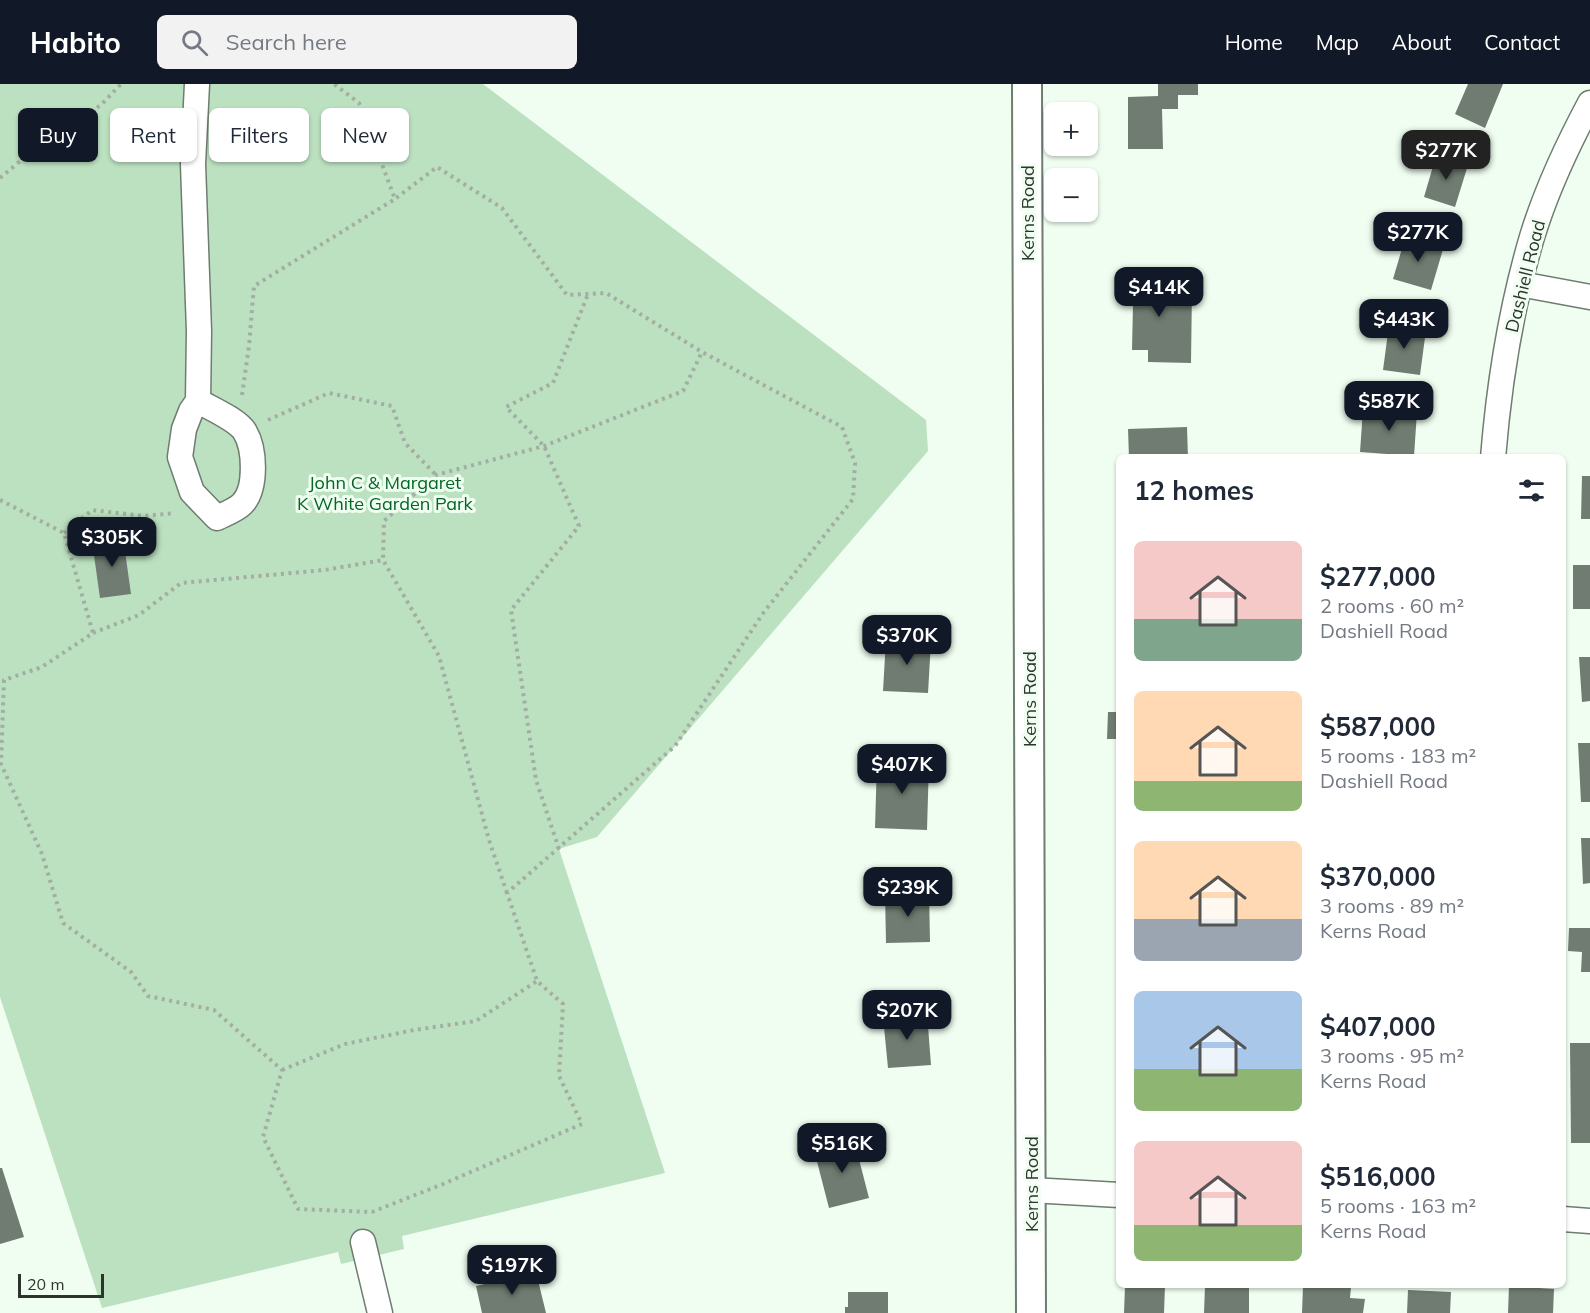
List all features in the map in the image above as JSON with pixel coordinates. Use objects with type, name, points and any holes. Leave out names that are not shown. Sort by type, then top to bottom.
[{"type":"street","points":[[197,84],[193,164],[199,331],[198,401],[184,429],[180,457],[192,492],[217,518],[242,504],[252,484],[252,453],[244,430],[198,401]]},
{"type":"street","name":"Kerns Road","points":[[1027,84],[1031,1313]]},
{"type":"street","name":"Dashiell Road","points":[[1493,454],[1498,395],[1532,236],[1564,152],[1590,103]]},
{"type":"street","points":[[1520,284],[1590,297]]},
{"type":"street","points":[[1031,1190],[1116,1195]]},
{"type":"street","points":[[1566,1219],[1590,1221]]},
{"type":"street","points":[[363,1242],[380,1313]]},
{"type":"path","points":[[0,178],[37,147],[100,105],[122,84]]},
{"type":"path","points":[[334,84],[359,103],[395,199]]},
{"type":"path","points":[[436,475],[405,443],[392,406],[329,393],[244,430],[240,410],[254,286],[395,199],[437,167],[502,208],[567,295],[606,293],[702,352],[842,427],[855,463],[853,499],[764,612],[675,746],[507,893]]},
{"type":"path","points":[[559,849],[537,780],[511,610],[579,526],[544,446],[506,407],[553,383],[588,294]]},
{"type":"path","points":[[282,1070],[262,1137],[298,1209],[372,1212],[582,1125],[559,1076],[563,1004],[537,981],[489,840],[439,656],[383,560],[384,521],[436,475],[544,446],[682,391],[702,352]]},
{"type":"path","points":[[0,500],[64,533],[93,633]]},
{"type":"path","points":[[64,533],[92,510],[144,516],[198,511],[208,507]]},
{"type":"path","points":[[282,1070],[214,1010],[148,996],[131,972],[63,923],[42,854],[1,764],[4,680],[42,667],[93,633],[139,615],[181,583],[325,570],[383,560]]},
{"type":"path","points":[[282,1070],[345,1044],[414,1030],[476,1021],[537,981]]},
{"type":"green space","name":"John C & Margaret K White Garden Park","points":[[0,84],[483,84],[926,420],[928,451],[597,837],[559,849],[665,1173],[402,1236],[404,1249],[341,1264],[338,1252],[102,1308],[0,997]]},
{"type":"building","points":[[1158,84],[1198,84],[1198,95],[1178,95],[1178,109],[1162,109],[1163,149],[1128,149],[1128,97],[1158,96]]},
{"type":"building","points":[[1468,84],[1503,84],[1485,128],[1455,114]]},
{"type":"building","points":[[1436,156],[1468,165],[1455,207],[1424,197]]},
{"type":"building","points":[[1406,235],[1444,246],[1431,290],[1393,279]]},
{"type":"building","points":[[1123,272],[1159,272],[1159,287],[1192,288],[1191,363],[1148,362],[1148,350],[1132,350],[1133,304],[1122,304]]},
{"type":"building","points":[[1389,325],[1426,330],[1420,375],[1383,370]]},
{"type":"building","points":[[1363,409],[1417,412],[1414,454],[1360,452]]},
{"type":"building","points":[[1187,427],[1188,454],[1129,454],[1128,429]]},
{"type":"building","points":[[1582,476],[1590,476],[1590,519],[1581,519]]},
{"type":"building","points":[[123,537],[131,594],[100,598],[92,541]]},
{"type":"building","points":[[1573,565],[1590,565],[1590,609],[1573,609]]},
{"type":"building","points":[[886,639],[931,641],[928,693],[883,691]]},
{"type":"building","points":[[1579,657],[1590,657],[1590,701],[1582,702]]},
{"type":"building","points":[[1108,712],[1116,712],[1116,739],[1107,739]]},
{"type":"building","points":[[1578,743],[1590,743],[1590,802],[1581,802]]},
{"type":"building","points":[[877,761],[929,762],[927,830],[875,828]]},
{"type":"building","points":[[1581,838],[1590,838],[1590,883],[1583,884]]},
{"type":"building","points":[[929,892],[930,942],[886,943],[885,893]]},
{"type":"building","points":[[1569,928],[1590,928],[1590,972],[1581,972],[1582,952],[1568,951]]},
{"type":"building","points":[[927,1013],[931,1065],[888,1068],[883,1017]]},
{"type":"building","points":[[1570,1043],[1590,1043],[1590,1143],[1571,1143]]},
{"type":"building","points":[[854,1140],[869,1198],[829,1208],[814,1150]]},
{"type":"building","points":[[0,1168],[2,1168],[24,1237],[0,1244]]},
{"type":"building","points":[[536,1272],[546,1313],[482,1313],[476,1286]]},
{"type":"building","points":[[1125,1288],[1165,1288],[1164,1313],[1124,1313]]},
{"type":"building","points":[[1205,1288],[1249,1288],[1249,1313],[1204,1313]]},
{"type":"building","points":[[1303,1288],[1351,1288],[1350,1298],[1365,1299],[1363,1313],[1302,1313]]},
{"type":"building","points":[[1509,1288],[1554,1289],[1553,1313],[1508,1313]]},
{"type":"building","points":[[1408,1290],[1451,1292],[1450,1313],[1407,1313]]},
{"type":"building","points":[[848,1292],[888,1292],[888,1313],[845,1313],[845,1307],[848,1307]]}]
